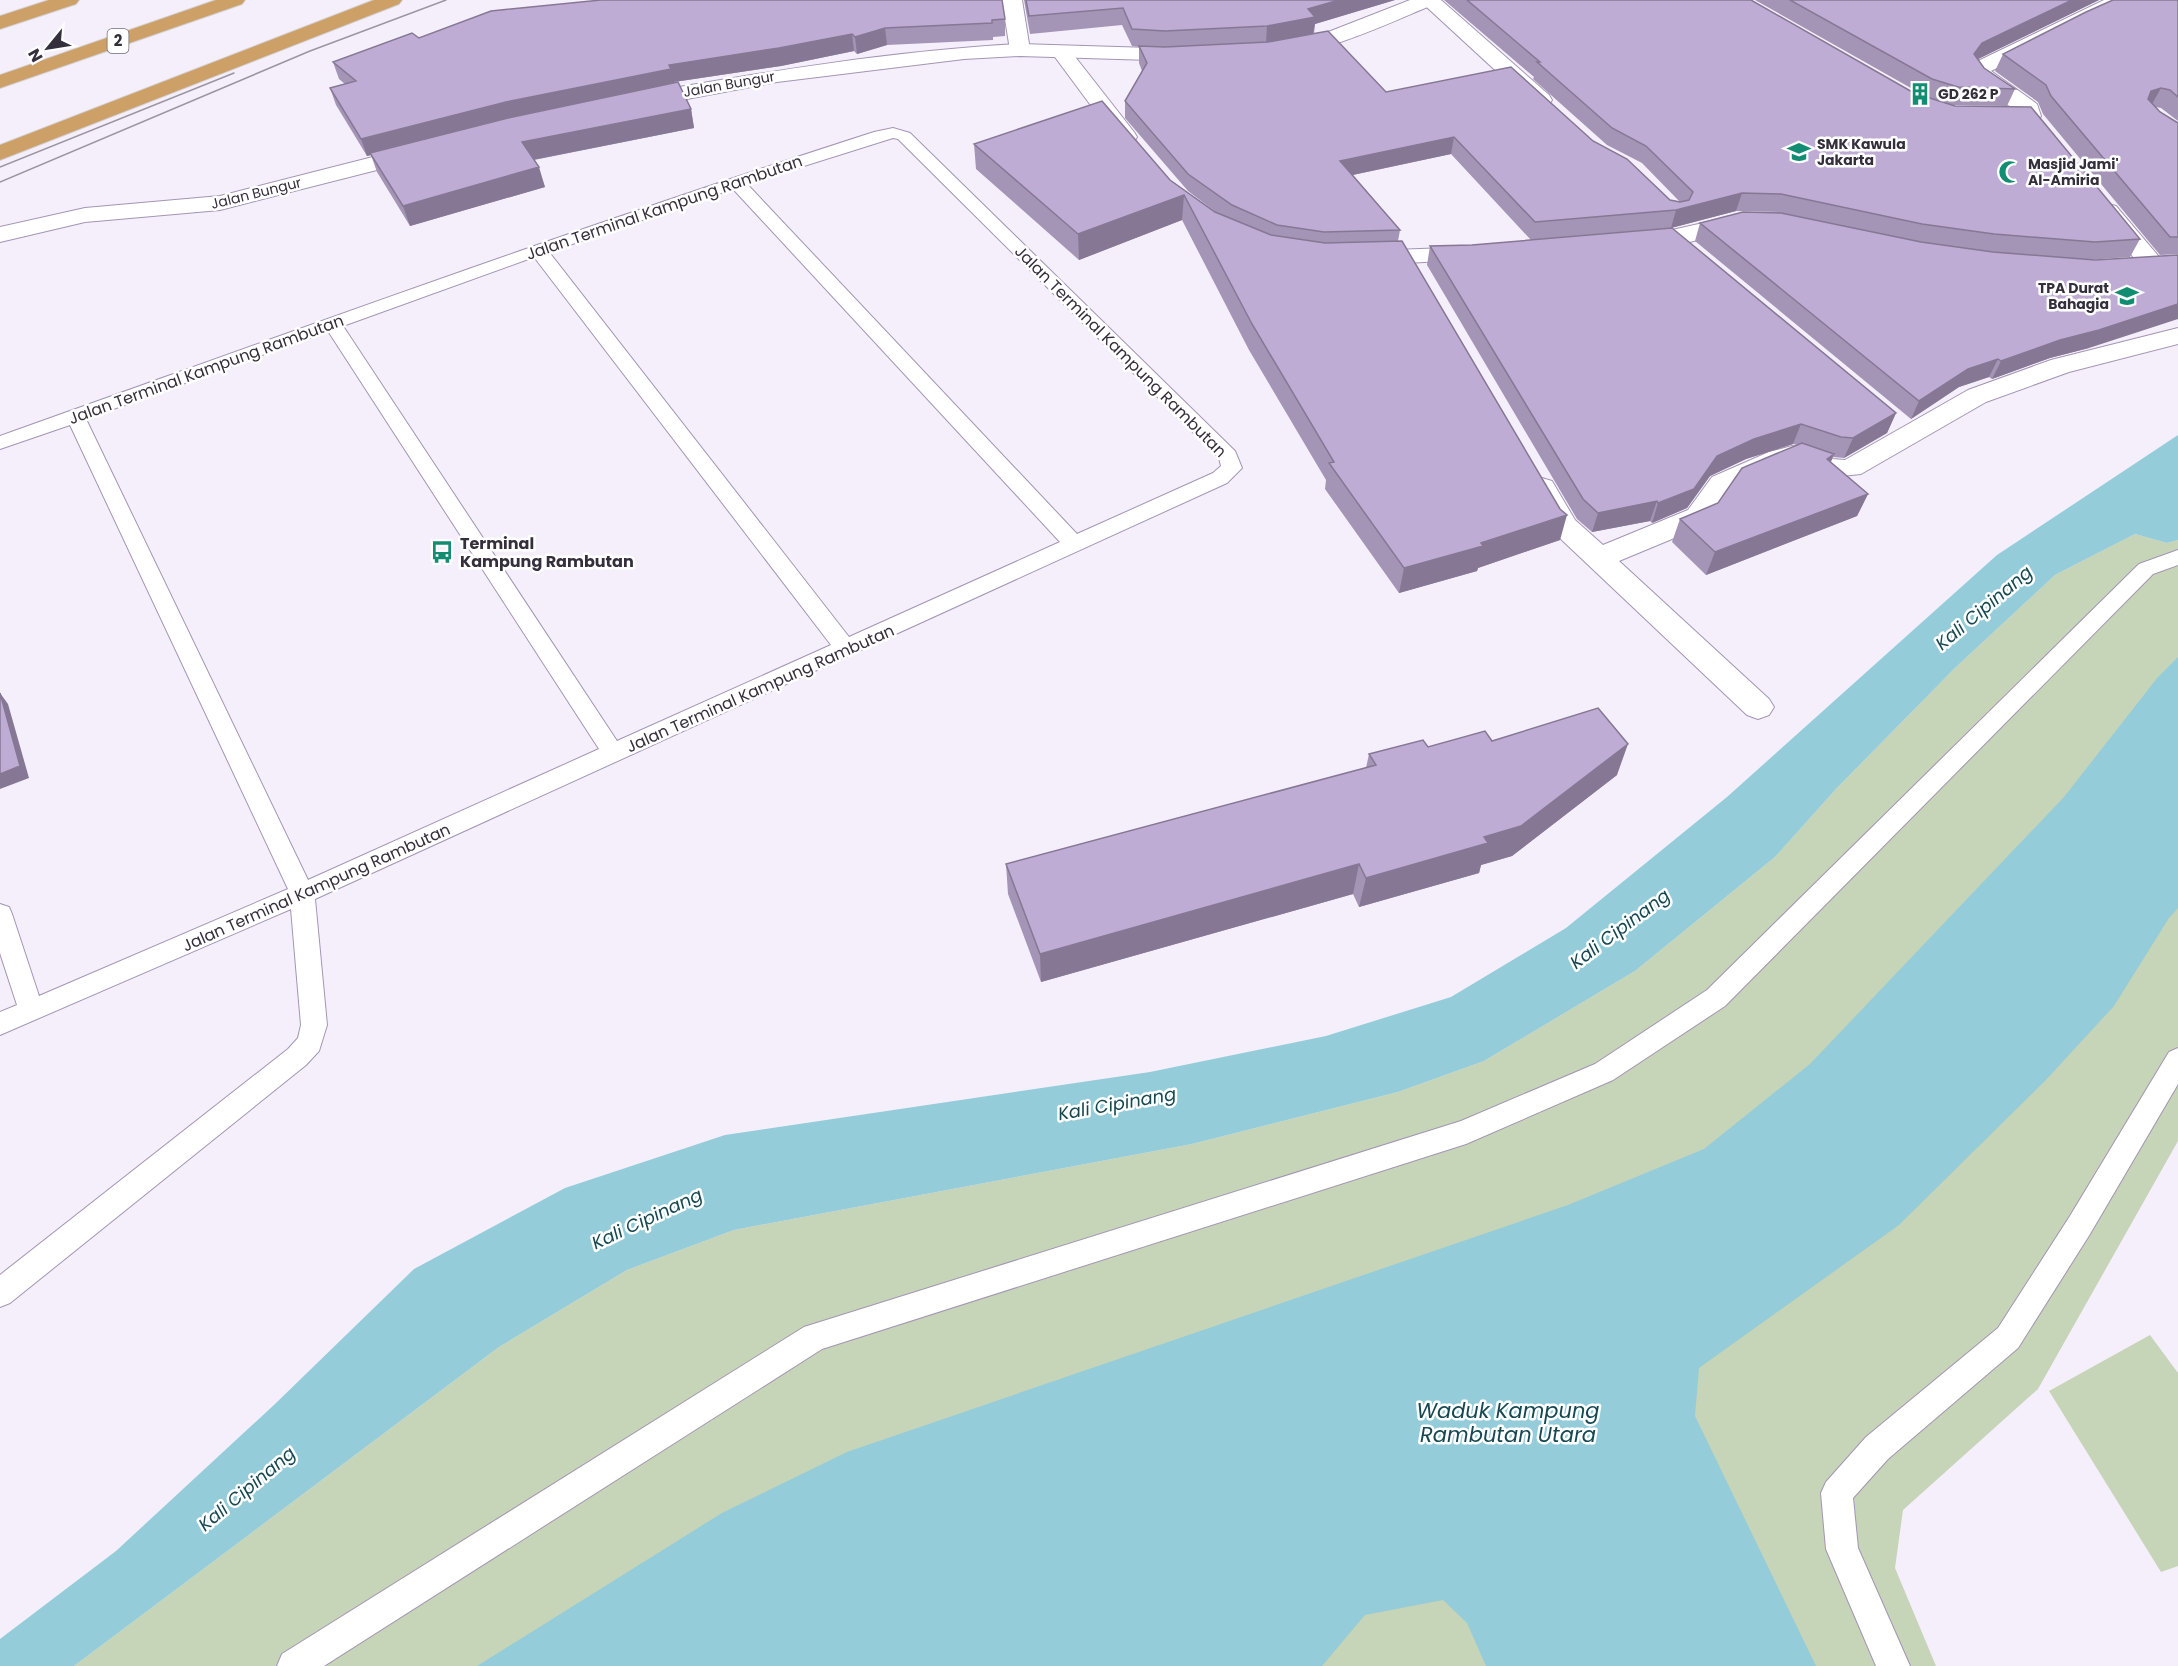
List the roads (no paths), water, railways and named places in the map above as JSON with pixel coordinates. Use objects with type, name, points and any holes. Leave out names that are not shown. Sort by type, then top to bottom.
[{"type":"highway","points":[[0,23],[69,0]]},
{"type":"highway","name":"2","points":[[0,82],[235,0]]},
{"type":"highway","points":[[0,153],[392,0]]},
{"type":"street","points":[[1012,0],[1020,50]]},
{"type":"street","points":[[1266,51],[1323,41],[1429,0],[1554,112]]},
{"type":"street","points":[[1998,115],[2036,124],[2029,109],[1986,79],[1980,71],[1983,66],[2048,33],[2122,0]]},
{"type":"street","name":"Jalan Bungur","points":[[613,106],[777,76],[944,56],[1020,50],[1164,56],[1198,54]]},
{"type":"street","points":[[1062,53],[1114,123],[1142,156]]},
{"type":"street","name":"Jalan Bungur","points":[[0,235],[85,215],[220,203],[434,148]]},
{"type":"street","points":[[2093,193],[2140,264],[2178,263]]},
{"type":"street","points":[[1616,242],[1672,237],[1736,220],[1765,221]]},
{"type":"street","points":[[1672,237],[1700,260]]},
{"type":"street","points":[[1342,258],[1412,267],[1491,253]]},
{"type":"street","points":[[1599,558],[1698,517],[1706,511],[1722,482],[1781,457],[1792,455],[1828,470],[1851,468],[1901,427],[1977,396],[2060,366],[2178,336]]},
{"type":"street","points":[[1530,466],[1565,526],[1758,707]]},
{"type":"lane","name":"Jalan Terminal Kampung Rambutan","points":[[0,443],[537,249],[735,181],[880,135],[893,133],[904,136],[1228,456],[1232,468],[1220,478],[614,754],[210,935],[0,1024]]},
{"type":"lane","points":[[735,181],[1074,544]]},
{"type":"lane","points":[[537,249],[846,649]]},
{"type":"lane","points":[[332,323],[614,754]]},
{"type":"lane","points":[[0,1293],[297,1057],[310,1043],[314,1025],[302,892],[75,416]]},
{"type":"lane","points":[[294,1666],[814,1337],[1466,1132],[1604,1072],[1716,998],[2146,569],[2178,557]]},
{"type":"lane","points":[[0,914],[31,1010]]},
{"type":"lane","points":[[1893,1666],[1842,1549],[1838,1493],[1877,1448],[2008,1338],[2080,1225],[2178,1060]]},
{"type":"water","name":"Kali Cipinang","points":[[2178,435],[2178,540],[2167,543],[2135,534],[2055,575],[1955,668],[1836,789],[1775,857],[1635,971],[1484,1061],[1398,1092],[1192,1144],[734,1230],[627,1270],[499,1347],[74,1666],[0,1666],[0,1639],[116,1551],[275,1404],[414,1269],[565,1188],[725,1135],[1150,1072],[1326,1036],[1451,997],[1566,928],[1727,797],[1997,555]]},
{"type":"water","name":"Waduk Kampung Rambutan Utara","points":[[2178,657],[2178,908],[2169,918],[2114,1006],[2045,1081],[1899,1225],[1699,1368],[1695,1416],[1816,1666],[1486,1666],[1467,1623],[1443,1600],[1365,1615],[1322,1666],[477,1666],[722,1513],[847,1452],[1568,1205],[1704,1149],[1810,1064],[2064,797],[2158,677]]},
{"type":"tram line","points":[[0,182],[310,51],[446,0]]},
{"type":"tram line","points":[[0,167],[234,73]]},
{"type":"place","name":"GD 262 P","points":[[1920,94]]},
{"type":"place","name":"SMK Kawula Jakarta","points":[[1799,152]]},
{"type":"place","name":"Masjid Jami' Al-Amiria","points":[[2010,172]]},
{"type":"place","name":"TPA Durat Bahagia","points":[[2127,296]]},
{"type":"place","name":"Terminal Kampung Rambutan","points":[[442,552]]}]
